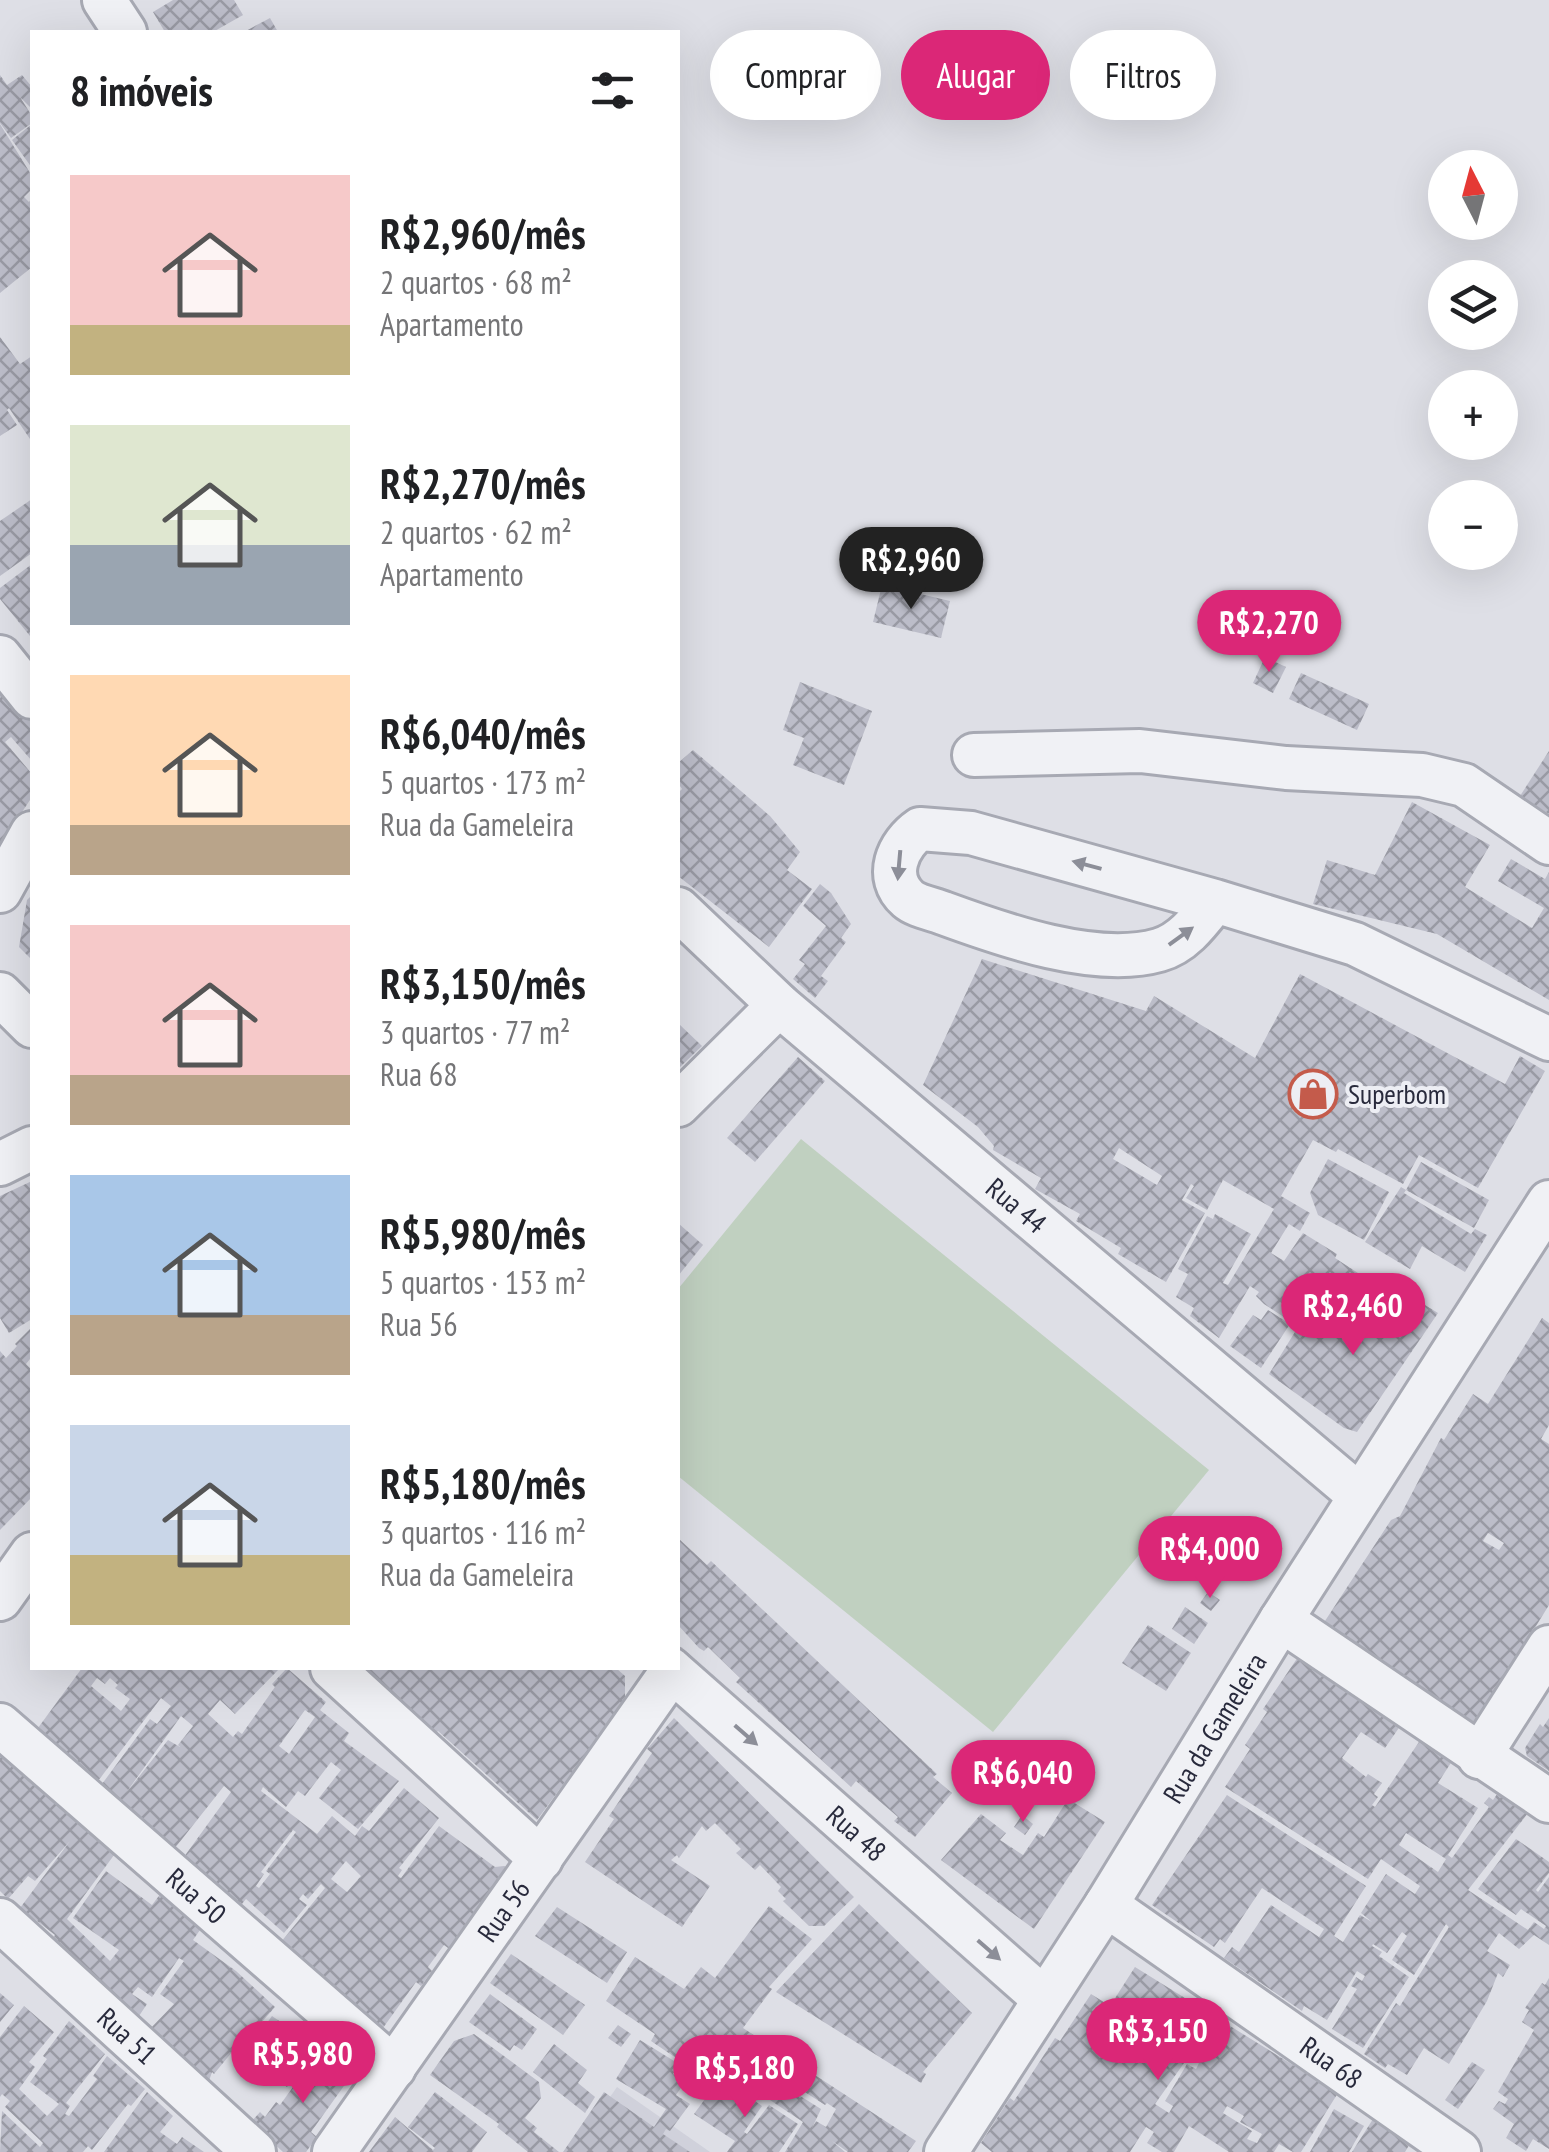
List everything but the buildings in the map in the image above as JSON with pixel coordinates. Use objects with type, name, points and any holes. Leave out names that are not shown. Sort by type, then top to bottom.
[{"type":"street","points":[[104,0],[124,30]]},
{"type":"street","points":[[0,658],[30,695]]},
{"type":"street","points":[[974,756],[1140,751],[1286,768],[1422,775],[1464,784],[1549,843]]},
{"type":"street","points":[[1215,900],[1189,933],[1161,950],[1125,954],[1063,950],[960,920],[908,900],[897,884],[894,862],[903,840],[920,828],[971,834],[1215,900],[1355,944],[1549,1039]]},
{"type":"street","points":[[0,891],[30,837]]},
{"type":"street","name":"Rua 44","points":[[680,911],[779,1005],[1360,1496]]},
{"type":"street","points":[[0,994],[30,1024]]},
{"type":"street","points":[[680,1103],[779,1005]]},
{"type":"street","points":[[0,1164],[30,1149]]},
{"type":"street","name":"Rua da Gameleira","points":[[946,2152],[1549,1202]]},
{"type":"street","points":[[0,1599],[30,1557]]},
{"type":"street","points":[[1281,1620],[1478,1757],[1549,1801]]},
{"type":"street","points":[[1478,1757],[1549,1647]]},
{"type":"street","points":[[334,1670],[541,1860]]},
{"type":"street","name":"Rua 56","points":[[334,2152],[670,1670]]},
{"type":"street","name":"Rua 48","points":[[672,1670],[1043,1998]]},
{"type":"street","name":"Rua 50","points":[[0,1725],[394,2068]]},
{"type":"street","name":"Rua 68","points":[[1106,1905],[1459,2152]]},
{"type":"street","name":"Rua 51","points":[[0,1920],[254,2152]]},
{"type":"shaded area","points":[[617,2087],[710,2152],[572,2152]]},
{"type":"green space","points":[[801,1139],[1209,1470],[993,1732],[680,1478],[680,1287]]},
{"type":"place","name":"Superbom","points":[[1313,1094]]}]
